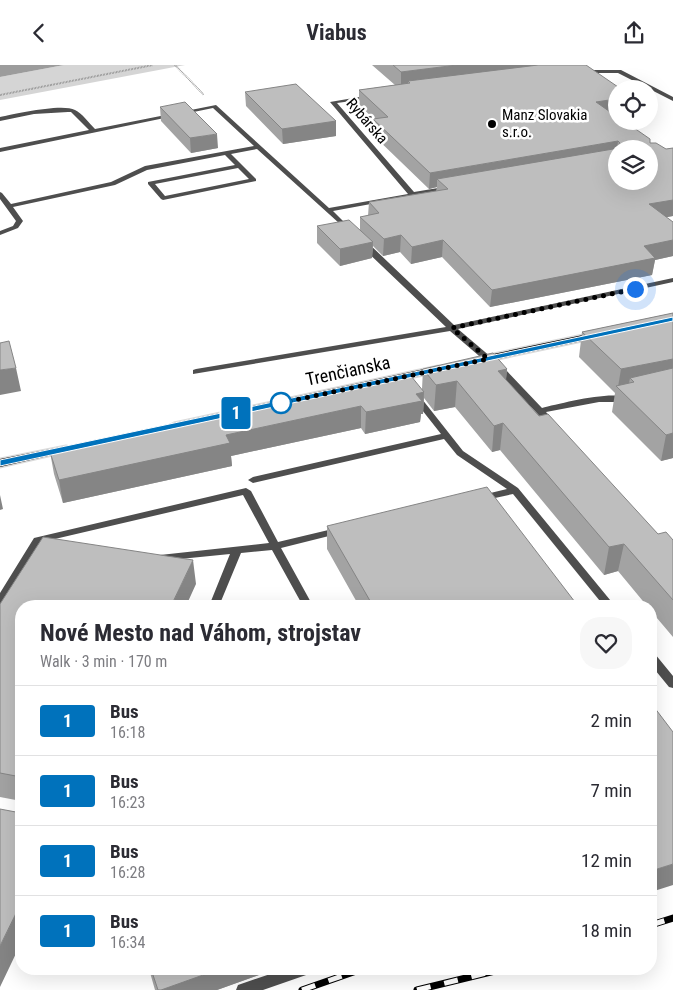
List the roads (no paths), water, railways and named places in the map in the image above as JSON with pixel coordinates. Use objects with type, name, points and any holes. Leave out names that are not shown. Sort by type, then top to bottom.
[{"type":"main road","points":[[468,363],[605,333]]},
{"type":"main road","name":"Trenčianska","points":[[162,428],[449,367]]},
{"type":"main road","points":[[0,463],[76,447]]},
{"type":"lane","points":[[572,72],[619,71],[673,99]]},
{"type":"lane","name":"Rybárska","points":[[380,96],[333,102],[412,194]]},
{"type":"lane","points":[[0,150],[214,106],[328,210],[452,328],[502,371],[559,432]]},
{"type":"lane","points":[[0,119],[34,112],[68,110],[73,111],[94,131]]},
{"type":"lane","points":[[9,206],[113,184],[145,168],[259,147]]},
{"type":"lane","points":[[226,153],[254,180],[163,198],[150,183],[239,166]]},
{"type":"lane","points":[[328,210],[461,186]]},
{"type":"lane","points":[[0,194],[19,219],[20,224],[0,233]]},
{"type":"lane","points":[[196,371],[452,328],[673,280]]},
{"type":"lane","points":[[400,377],[460,453],[515,490],[605,600]]},
{"type":"lane","points":[[540,411],[599,399],[620,400],[638,396]]},
{"type":"lane","points":[[253,480],[446,436]]},
{"type":"lane","points":[[467,501],[515,490]]},
{"type":"lane","points":[[0,602],[38,540],[246,491],[305,600]]},
{"type":"lane","points":[[152,559],[275,545],[352,528]]},
{"type":"lane","points":[[216,600],[237,550]]},
{"type":"lane","points":[[657,664],[673,684]]},
{"type":"lane","points":[[243,990],[287,975]]},
{"type":"railway","points":[[657,923],[673,918]]},
{"type":"railway","points":[[302,990],[345,975]]},
{"type":"railway","points":[[417,990],[478,975]]},
{"type":"place","name":"Manz Slovakia s.r.o.","points":[[492,124]]}]
